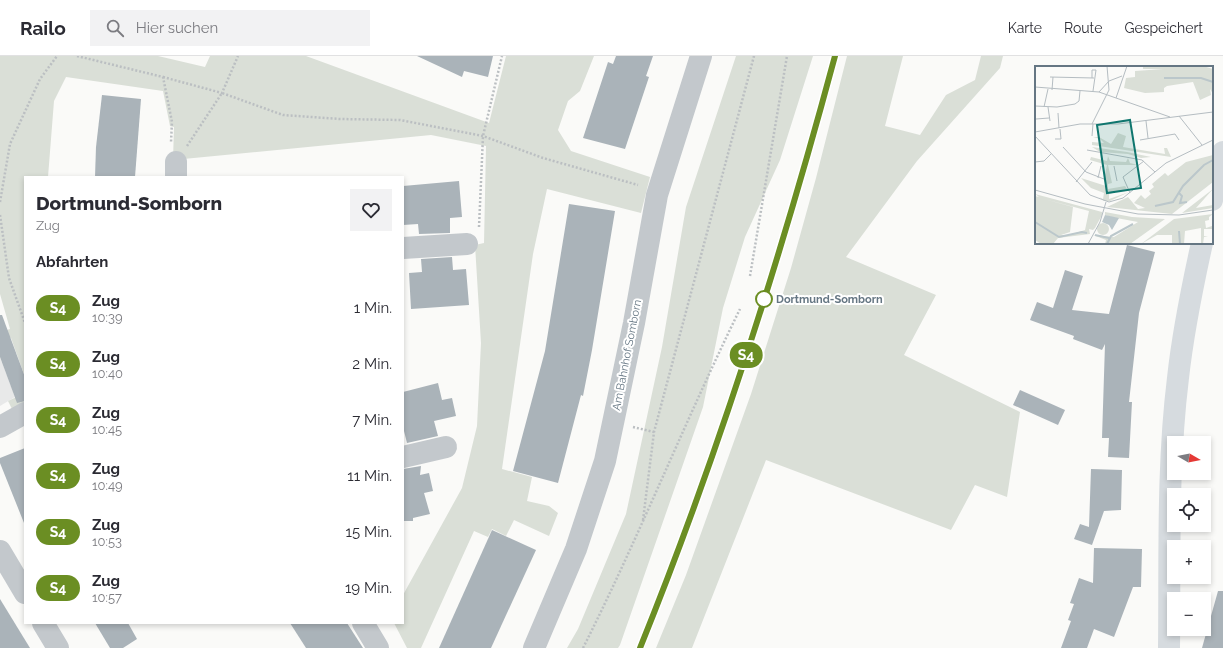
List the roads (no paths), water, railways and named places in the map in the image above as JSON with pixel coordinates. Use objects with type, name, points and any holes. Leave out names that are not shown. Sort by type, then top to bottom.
[{"type":"main road","points":[[1213,196],[1223,152]]},
{"type":"main road","points":[[1169,648],[1170,500],[1173,433],[1184,333],[1202,244]]},
{"type":"street","name":"Am Bahnhof Somborn","points":[[534,648],[576,549],[605,461],[614,422],[658,190],[701,56]]},
{"type":"street","points":[[404,248],[467,244]]},
{"type":"street","points":[[0,427],[24,414]]},
{"type":"street","points":[[404,457],[446,447]]},
{"type":"street","points":[[0,550],[24,591]]},
{"type":"street","points":[[44,624],[58,648]]},
{"type":"street","points":[[364,624],[378,648]]},
{"type":"railway","points":[[643,648],[741,371],[791,216],[835,56]]},
{"type":"train","name":"S4","points":[[640,648],[680,547],[741,371],[790,216],[835,56]]},
{"type":"place","name":"Dortmund-Somborn","points":[[764,299]]}]
